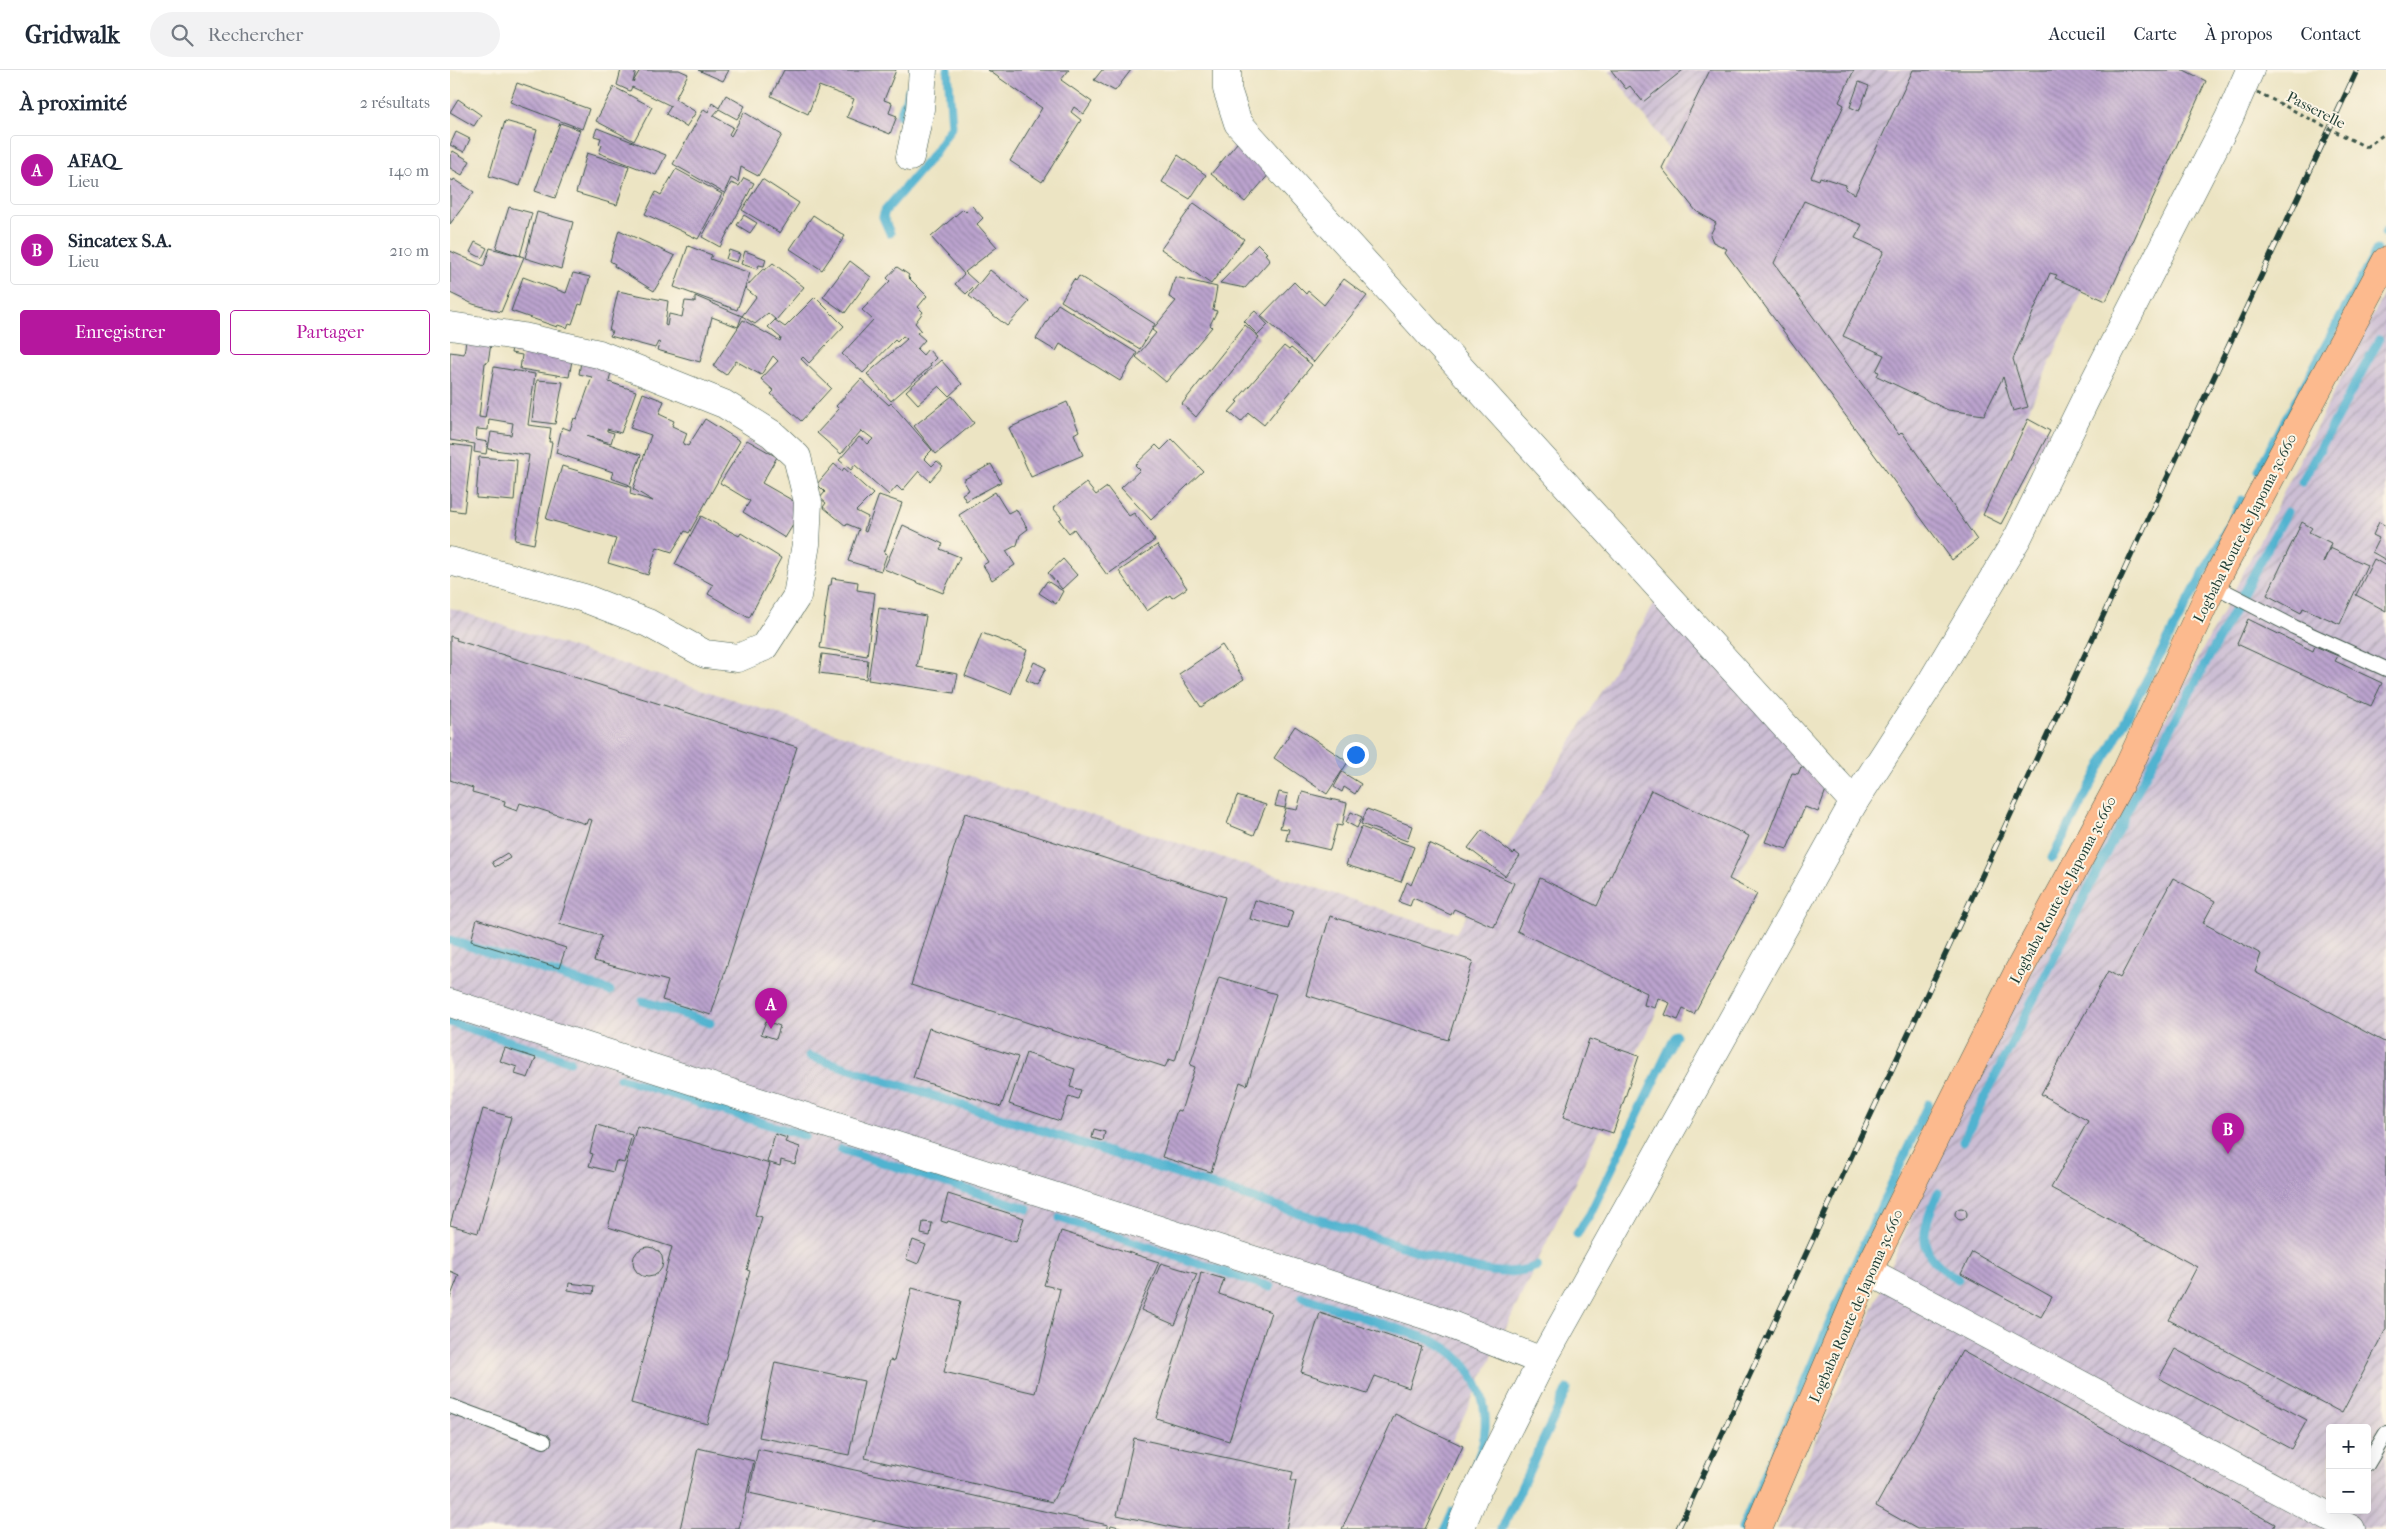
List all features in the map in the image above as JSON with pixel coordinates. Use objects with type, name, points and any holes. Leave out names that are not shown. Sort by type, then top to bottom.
[{"type":"main road","name":"Logbaba Route de Japoma 3c.660","points":[[1758,1529],[1868,1271],[2018,972],[2126,772],[2213,585],[2386,260]]},
{"type":"street","points":[[910,157],[920,109],[923,70]]},
{"type":"street","points":[[1227,70],[1227,89],[1238,123],[1854,802]]},
{"type":"street","points":[[1460,1529],[1542,1360],[1854,802],[1932,681],[2018,537],[2229,118],[2253,81]]},
{"type":"street","points":[[450,326],[522,337],[599,354],[724,404],[772,434],[797,457],[808,502],[806,544],[797,596],[764,647],[738,658],[705,654],[648,623],[584,598],[450,561]]},
{"type":"street","points":[[450,1003],[1422,1314],[1542,1360]]},
{"type":"street","points":[[1868,1271],[2342,1520]]},
{"type":"lane","points":[[2213,585],[2294,627],[2386,669]]},
{"type":"lane","points":[[450,1406],[544,1441]]},
{"type":"lane","points":[[2371,1458],[2386,1434]]},
{"type":"path","name":"Passerelle","points":[[2253,81],[2366,147],[2386,133]]},
{"type":"shaded area","points":[[1609,70],[2180,70],[1970,542]]},
{"type":"shaded area","points":[[2386,289],[2386,1529],[1777,1529],[1875,1304],[1952,1119],[2236,587]]},
{"type":"shaded area","points":[[1666,583],[1805,766],[1662,1000],[1410,1529],[450,1529],[450,608],[1456,933]]},
{"type":"building","points":[[621,70],[636,70],[633,82],[640,70],[679,70],[688,74],[675,99],[696,112],[686,127],[666,114],[671,106],[632,87],[630,91],[617,85]]},
{"type":"building","points":[[698,70],[729,70],[723,81]]},
{"type":"building","points":[[784,70],[896,70],[884,100],[892,103],[889,113],[897,116],[890,134],[847,117],[854,99],[819,86],[808,114],[771,96]]},
{"type":"building","points":[[988,70],[1069,70],[1061,80],[1092,102],[1084,114],[1074,107],[1071,112],[1081,120],[1042,182],[1010,161],[1042,108]]},
{"type":"building","points":[[1102,70],[1131,70],[1115,91],[1094,80]]},
{"type":"building","points":[[1611,70],[1683,70],[1643,102],[1630,86],[1626,89]]},
{"type":"building","points":[[1710,70],[1854,70],[1839,102],[1844,105],[1811,177],[1819,180],[1820,177],[1846,185],[1845,189],[1855,194],[1913,70],[2184,70],[2206,81],[2106,301],[2055,278],[2057,275],[2050,273],[2013,359],[2028,407],[2013,411],[2003,377],[1984,415],[1948,410],[1877,376],[1879,372],[1876,371],[1884,355],[1843,336],[1884,251],[1855,238],[1862,225],[1804,201],[1774,263],[1899,435],[1902,432],[1977,540],[1952,560],[1725,252],[1727,249],[1713,242],[1710,235],[1716,223],[1696,211],[1662,168]]},
{"type":"building","points":[[1859,82],[1869,86],[1859,111],[1850,107]]},
{"type":"building","points":[[517,83],[589,109],[582,129],[510,102]]},
{"type":"building","points":[[614,87],[652,107],[634,141],[596,121]]},
{"type":"building","points":[[726,95],[745,106],[737,119],[719,109],[713,116],[733,127],[729,134],[731,136],[744,112],[782,135],[758,176],[741,167],[738,182],[731,178],[724,193],[673,164],[704,109],[708,112],[712,103],[719,108]]},
{"type":"building","points":[[458,99],[481,115],[474,126],[450,112]]},
{"type":"building","points":[[505,121],[537,130],[520,186],[489,176]]},
{"type":"building","points":[[560,123],[580,130],[555,198],[535,191]]},
{"type":"building","points":[[597,128],[666,155],[656,175],[599,153],[602,145],[599,144],[601,138],[594,136]]},
{"type":"building","points":[[456,132],[470,139],[464,152],[450,145]]},
{"type":"building","points":[[1237,143],[1271,172],[1245,202],[1211,174]]},
{"type":"building","points":[[453,151],[470,161],[462,175],[450,168],[450,156]]},
{"type":"building","points":[[587,153],[629,166],[617,205],[576,193]]},
{"type":"building","points":[[1178,155],[1206,175],[1190,199],[1162,182]]},
{"type":"building","points":[[676,169],[722,194],[698,239],[645,214],[656,192],[661,195]]},
{"type":"building","points":[[744,178],[754,183],[720,247],[702,237],[731,183],[739,186]]},
{"type":"building","points":[[450,179],[453,181],[454,179],[474,192],[450,224]]},
{"type":"building","points":[[762,179],[799,203],[780,233],[742,210]]},
{"type":"building","points":[[1194,203],[1244,239],[1211,284],[1161,249]]},
{"type":"building","points":[[972,206],[983,218],[977,224],[997,247],[965,272],[977,283],[966,294],[955,284],[964,274],[931,237],[963,209],[966,212]]},
{"type":"building","points":[[509,207],[532,213],[520,256],[496,248]]},
{"type":"building","points":[[537,212],[573,222],[561,269],[525,258]]},
{"type":"building","points":[[744,215],[757,223],[750,233],[737,225]]},
{"type":"building","points":[[813,215],[845,236],[822,270],[790,249]]},
{"type":"building","points":[[619,230],[675,256],[654,291],[614,266],[615,264],[610,261]]},
{"type":"building","points":[[475,242],[487,248],[482,258],[470,252]]},
{"type":"building","points":[[1258,244],[1267,253],[1265,254],[1270,260],[1245,288],[1220,283]]},
{"type":"building","points":[[688,246],[712,255],[710,259],[750,273],[737,310],[674,287]]},
{"type":"building","points":[[490,248],[524,257],[501,312],[473,304],[450,293],[450,251],[484,266]]},
{"type":"building","points":[[729,250],[740,254],[737,262],[726,259]]},
{"type":"building","points":[[745,251],[766,259],[764,266],[759,265],[757,269],[741,264]]},
{"type":"building","points":[[850,261],[871,277],[845,313],[823,297]]},
{"type":"building","points":[[773,263],[804,287],[776,320],[768,313],[755,324],[742,316],[756,297],[745,288],[763,269],[765,270]]},
{"type":"building","points":[[897,267],[909,275],[908,277],[927,296],[918,307],[923,312],[915,323],[921,330],[917,333],[925,340],[917,349],[923,355],[928,349],[936,358],[930,364],[931,366],[891,401],[867,374],[907,339],[903,336],[897,342],[895,340],[863,373],[842,354],[873,320],[862,310],[890,281],[887,278]]},
{"type":"building","points":[[990,270],[1029,302],[1007,326],[969,296]]},
{"type":"building","points":[[573,273],[590,277],[582,305],[579,304],[572,324],[569,323],[567,328],[558,325],[557,327],[511,311],[523,277],[566,293]]},
{"type":"building","points":[[1079,276],[1155,324],[1140,349],[1061,301],[1074,279],[1076,281]]},
{"type":"building","points":[[1175,277],[1217,287],[1213,310],[1217,311],[1210,325],[1212,327],[1166,382],[1136,357],[1156,333],[1152,330],[1176,301],[1169,297]]},
{"type":"building","points":[[1344,279],[1367,296],[1314,362],[1261,316],[1294,282],[1306,294],[1308,291],[1324,305]]},
{"type":"building","points":[[618,291],[668,301],[665,325],[667,326],[669,314],[682,317],[685,301],[695,302],[695,296],[742,316],[738,327],[712,317],[700,362],[657,350],[660,343],[658,342],[655,348],[610,336],[612,331],[609,331]]},
{"type":"building","points":[[815,297],[844,326],[809,363],[803,357],[801,359],[831,388],[801,421],[771,394],[774,391],[761,379],[778,361],[773,356],[761,375],[736,361],[726,375],[713,366],[743,320],[780,341],[781,338],[768,327],[775,320],[785,327]]},
{"type":"building","points":[[1058,304],[1137,353],[1120,381],[1060,344],[1056,351],[1036,339]]},
{"type":"building","points":[[1255,311],[1268,325],[1258,335],[1244,321]]},
{"type":"building","points":[[1245,325],[1259,337],[1196,417],[1182,404]]},
{"type":"building","points":[[467,334],[492,338],[488,362],[485,363],[479,417],[485,418],[494,367],[535,374],[528,425],[551,428],[549,442],[552,442],[534,544],[515,540],[529,455],[488,449],[491,432],[511,435],[513,423],[489,419],[488,430],[477,429],[476,440],[488,442],[486,454],[474,452],[475,444],[450,440],[450,352],[464,354]]},
{"type":"building","points":[[513,342],[574,349],[569,377],[520,369],[522,355],[511,353]]},
{"type":"building","points":[[1284,346],[1289,350],[1291,348],[1312,365],[1264,425],[1249,413],[1241,422],[1229,412],[1238,402],[1236,401]]},
{"type":"building","points":[[582,355],[613,360],[609,382],[636,391],[621,433],[607,429],[607,431],[614,433],[611,443],[586,436],[641,455],[630,485],[611,478],[613,472],[556,453],[562,427],[570,430],[574,418],[577,419],[592,377],[579,374]]},
{"type":"building","points":[[941,360],[962,384],[949,396],[939,386],[918,404],[906,391]]},
{"type":"building","points":[[861,379],[889,405],[891,403],[932,450],[924,458],[932,466],[937,461],[943,466],[930,481],[919,471],[902,491],[897,486],[889,495],[855,465],[851,470],[839,460],[859,437],[868,444],[873,439],[861,431],[841,454],[817,433],[839,409],[836,406]]},
{"type":"building","points":[[537,380],[563,382],[555,424],[532,421]]},
{"type":"building","points":[[643,393],[664,401],[659,414],[674,421],[672,426],[687,433],[683,444],[688,446],[705,419],[740,441],[689,533],[685,531],[672,552],[657,547],[648,575],[608,563],[616,539],[546,519],[562,466],[631,487],[630,494],[653,501],[633,489],[651,435],[630,428]]},
{"type":"building","points":[[952,396],[974,423],[936,454],[914,426]]},
{"type":"building","points":[[1067,402],[1079,431],[1074,434],[1083,455],[1031,477],[1009,428]]},
{"type":"building","points":[[2028,419],[2050,431],[2001,524],[1983,515]]},
{"type":"building","points":[[1172,439],[1203,471],[1151,520],[1121,488],[1140,470],[1135,465],[1156,445],[1161,450]]},
{"type":"building","points":[[747,440],[777,457],[762,483],[804,507],[785,538],[743,512],[750,501],[720,483]]},
{"type":"building","points":[[450,444],[472,447],[464,512],[450,510]]},
{"type":"building","points":[[479,457],[517,460],[514,501],[476,498]]},
{"type":"building","points":[[834,464],[842,471],[844,468],[873,494],[856,511],[868,517],[864,531],[866,532],[879,495],[902,503],[884,553],[887,554],[881,571],[848,561],[859,529],[847,524],[846,526],[823,507],[826,503],[820,498],[825,492],[817,484]]},
{"type":"building","points":[[991,464],[1001,482],[966,501],[962,494],[969,490],[963,480]]},
{"type":"building","points":[[1086,483],[1096,495],[1107,487],[1129,516],[1134,513],[1155,540],[1107,575],[1074,529],[1069,533],[1059,520],[1062,518],[1053,508]]},
{"type":"building","points":[[995,492],[1008,513],[1016,509],[1028,529],[1020,535],[1017,545],[1006,551],[1015,565],[992,580],[983,565],[988,562],[959,515]]},
{"type":"building","points":[[701,516],[739,536],[741,533],[781,558],[749,618],[708,594],[713,585],[675,564]]},
{"type":"building","points":[[2302,522],[2312,528],[2309,532],[2331,543],[2323,563],[2330,548],[2367,565],[2340,624],[2303,608],[2301,613],[2267,595]]},
{"type":"building","points":[[2379,522],[2386,526],[2386,560],[2372,552],[2379,538],[2373,535]]},
{"type":"building","points":[[903,525],[943,544],[940,549],[960,557],[943,593],[884,569]]},
{"type":"building","points":[[1157,545],[1187,588],[1172,598],[1170,595],[1147,611],[1119,571]]},
{"type":"building","points":[[1063,559],[1077,575],[1062,589],[1048,573]]},
{"type":"building","points":[[2374,559],[2386,566],[2386,611],[2356,595]]},
{"type":"building","points":[[832,578],[858,582],[857,590],[875,593],[867,656],[820,648],[829,585],[831,585]]},
{"type":"building","points":[[1047,581],[1063,591],[1056,604],[1039,593]]},
{"type":"building","points":[[879,608],[926,616],[917,667],[958,674],[954,693],[868,680]]},
{"type":"building","points":[[2248,619],[2313,651],[2315,646],[2338,656],[2335,661],[2382,683],[2371,706],[2237,644]]},
{"type":"building","points":[[982,633],[1027,650],[1011,694],[965,676]]},
{"type":"building","points":[[450,636],[457,638],[456,640],[797,747],[711,1015],[662,1000],[668,981],[594,961],[602,936],[559,924],[592,820],[588,819],[586,824],[520,803],[517,811],[504,806],[505,801],[472,792],[473,788],[450,780]]},
{"type":"building","points":[[1222,645],[1244,679],[1201,707],[1179,674]]},
{"type":"building","points":[[822,654],[868,660],[866,679],[819,673]]},
{"type":"building","points":[[1034,662],[1046,668],[1037,685],[1026,680]]},
{"type":"building","points":[[1295,726],[1348,762],[1327,794],[1274,758]]},
{"type":"building","points":[[1801,767],[1818,774],[1816,781],[1827,787],[1818,812],[1805,807],[1787,849],[1765,842],[1792,773],[1798,774]]},
{"type":"building","points":[[1342,772],[1361,784],[1355,794],[1344,787],[1342,792],[1334,787]]},
{"type":"building","points":[[1651,790],[1749,836],[1729,879],[1757,894],[1694,1014],[1683,1009],[1678,1020],[1665,1015],[1670,1003],[1658,998],[1655,1008],[1644,1005],[1647,993],[1517,931],[1540,878],[1597,906]]},
{"type":"building","points":[[1279,792],[1288,794],[1285,808],[1275,806]]},
{"type":"building","points":[[1302,792],[1347,803],[1342,826],[1337,825],[1330,850],[1286,840],[1289,829],[1280,828],[1286,808],[1297,810]]},
{"type":"building","points":[[1237,796],[1266,805],[1254,835],[1227,824]]},
{"type":"building","points":[[1367,809],[1412,826],[1407,841],[1361,824]]},
{"type":"building","points":[[1351,812],[1362,817],[1357,828],[1346,822]]},
{"type":"building","points":[[965,813],[1225,897],[1175,1061],[1169,1059],[1165,1067],[911,985]]},
{"type":"building","points":[[1361,827],[1414,847],[1401,882],[1346,865]]},
{"type":"building","points":[[1482,830],[1513,854],[1515,852],[1520,856],[1505,876],[1468,848]]},
{"type":"building","points":[[1429,843],[1514,883],[1494,927],[1454,909],[1451,915],[1413,898],[1410,906],[1399,902],[1407,882],[1411,885]]},
{"type":"building","points":[[507,853],[510,858],[495,867],[492,862]]},
{"type":"building","points":[[2173,878],[2215,901],[2203,923],[2261,954],[2255,972],[2386,1043],[2386,1329],[2342,1413],[2169,1320],[2197,1267],[2051,1188],[2088,1121],[2041,1094],[2108,971],[2120,978]]},
{"type":"building","points":[[1255,900],[1293,911],[1288,929],[1250,919]]},
{"type":"building","points":[[1330,916],[1473,961],[1448,1040],[1306,995]]},
{"type":"building","points":[[477,919],[566,948],[559,968],[471,941]]},
{"type":"building","points":[[1219,977],[1276,994],[1247,1085],[1240,1082],[1211,1172],[1162,1157],[1177,1110],[1181,1111],[1195,1067],[1190,1065]]},
{"type":"building","points":[[766,1021],[780,1026],[776,1039],[761,1034]]},
{"type":"building","points":[[929,1028],[1018,1057],[1001,1107],[913,1078]]},
{"type":"building","points":[[1589,1039],[1639,1056],[1613,1133],[1563,1117]]},
{"type":"building","points":[[505,1048],[536,1058],[528,1078],[515,1074],[517,1067],[500,1061]]},
{"type":"building","points":[[1026,1053],[1075,1069],[1070,1087],[1081,1090],[1078,1099],[1069,1096],[1060,1121],[1009,1104]]},
{"type":"building","points":[[483,1109],[511,1117],[478,1233],[450,1225]]},
{"type":"building","points":[[597,1125],[632,1135],[624,1163],[616,1161],[613,1172],[589,1166],[593,1154],[590,1153]]},
{"type":"building","points":[[637,1126],[770,1164],[755,1215],[762,1217],[747,1270],[750,1271],[707,1424],[631,1403],[672,1247],[608,1227]]},
{"type":"building","points":[[1094,1129],[1105,1132],[1103,1141],[1092,1138]]},
{"type":"building","points":[[775,1134],[787,1138],[785,1142],[800,1147],[795,1164],[781,1160],[780,1166],[767,1162]]},
{"type":"building","points":[[948,1194],[1024,1218],[1016,1242],[948,1221],[947,1223],[941,1221]]},
{"type":"building","points":[[1959,1208],[1963,1208],[1967,1214],[1963,1220],[1959,1220],[1955,1216],[1955,1212]]},
{"type":"building","points":[[923,1222],[932,1223],[930,1236],[921,1234]]},
{"type":"building","points":[[1061,1231],[1159,1262],[1062,1486],[1060,1486],[1052,1502],[865,1458],[890,1360],[894,1361],[912,1288],[961,1301],[944,1372],[1035,1393],[1060,1289],[1044,1285]]},
{"type":"building","points":[[913,1240],[926,1245],[918,1264],[906,1259]]},
{"type":"building","points":[[648,1247],[659,1251],[663,1262],[659,1273],[648,1277],[637,1273],[633,1262],[637,1251]]},
{"type":"building","points":[[1972,1252],[2052,1297],[2041,1317],[1961,1274]]},
{"type":"building","points":[[1161,1263],[1197,1274],[1175,1325],[1141,1310]]},
{"type":"building","points":[[450,1271],[459,1275],[450,1298]]},
{"type":"building","points":[[1201,1272],[1224,1279],[1219,1294],[1271,1312],[1229,1441],[1156,1418],[1198,1287]]},
{"type":"building","points":[[569,1283],[594,1286],[593,1294],[568,1290]]},
{"type":"building","points":[[1320,1313],[1422,1347],[1409,1388],[1375,1376],[1367,1394],[1301,1372]]},
{"type":"building","points":[[2175,1349],[2307,1420],[2291,1449],[2159,1378]]},
{"type":"building","points":[[1962,1351],[2275,1524],[2273,1529],[1917,1529],[1876,1506]]},
{"type":"building","points":[[775,1362],[864,1381],[849,1455],[759,1437]]},
{"type":"building","points":[[1395,1414],[1463,1446],[1425,1529],[1342,1529]]},
{"type":"building","points":[[1134,1438],[1293,1472],[1291,1481],[1296,1481],[1286,1529],[1181,1529],[1117,1515]]},
{"type":"building","points":[[698,1448],[754,1461],[739,1529],[680,1529]]},
{"type":"building","points":[[758,1449],[1108,1525],[1108,1529],[914,1529],[749,1493]]},
{"type":"building","points":[[1111,1525],[1124,1528],[1124,1529],[1110,1529]]},
{"type":"waterway","points":[[890,233],[883,217],[885,211],[932,156],[952,126],[948,70]]},
{"type":"waterway","points":[[900,115],[910,88]]},
{"type":"waterway","points":[[2258,471],[2377,250]]},
{"type":"waterway","points":[[2302,482],[2379,340]]},
{"type":"waterway","points":[[2052,858],[2242,500]]},
{"type":"waterway","points":[[1963,1141],[2137,791],[2287,512]]},
{"type":"waterway","points":[[450,940],[610,991]]},
{"type":"waterway","points":[[643,1001],[710,1023]]},
{"type":"waterway","points":[[450,1022],[570,1061]]},
{"type":"waterway","points":[[1577,1234],[1590,1214],[1676,1035]]},
{"type":"waterway","points":[[809,1056],[1461,1265],[1499,1272],[1518,1271],[1537,1266]]},
{"type":"waterway","points":[[620,1078],[805,1136]]},
{"type":"waterway","points":[[1742,1529],[1853,1268],[1928,1104]]},
{"type":"waterway","points":[[841,1149],[1028,1209]]},
{"type":"waterway","points":[[1938,1193],[1927,1220],[1925,1242],[1934,1260],[1944,1270],[1958,1279]]},
{"type":"waterway","points":[[1060,1218],[1270,1287]]},
{"type":"waterway","points":[[1302,1297],[1428,1339],[1445,1348],[1460,1360],[1471,1374],[1479,1390],[1484,1408],[1483,1445],[1476,1463]]},
{"type":"waterway","points":[[1502,1529],[1567,1389]]},
{"type":"waterway","points":[[1445,1529],[1453,1511]]},
{"type":"railway","points":[[1678,1529],[2357,70]]},
{"type":"place","name":"AFAQ","points":[[771,1029]]},
{"type":"place","name":"Sincatex S.A.","points":[[2228,1154]]}]
